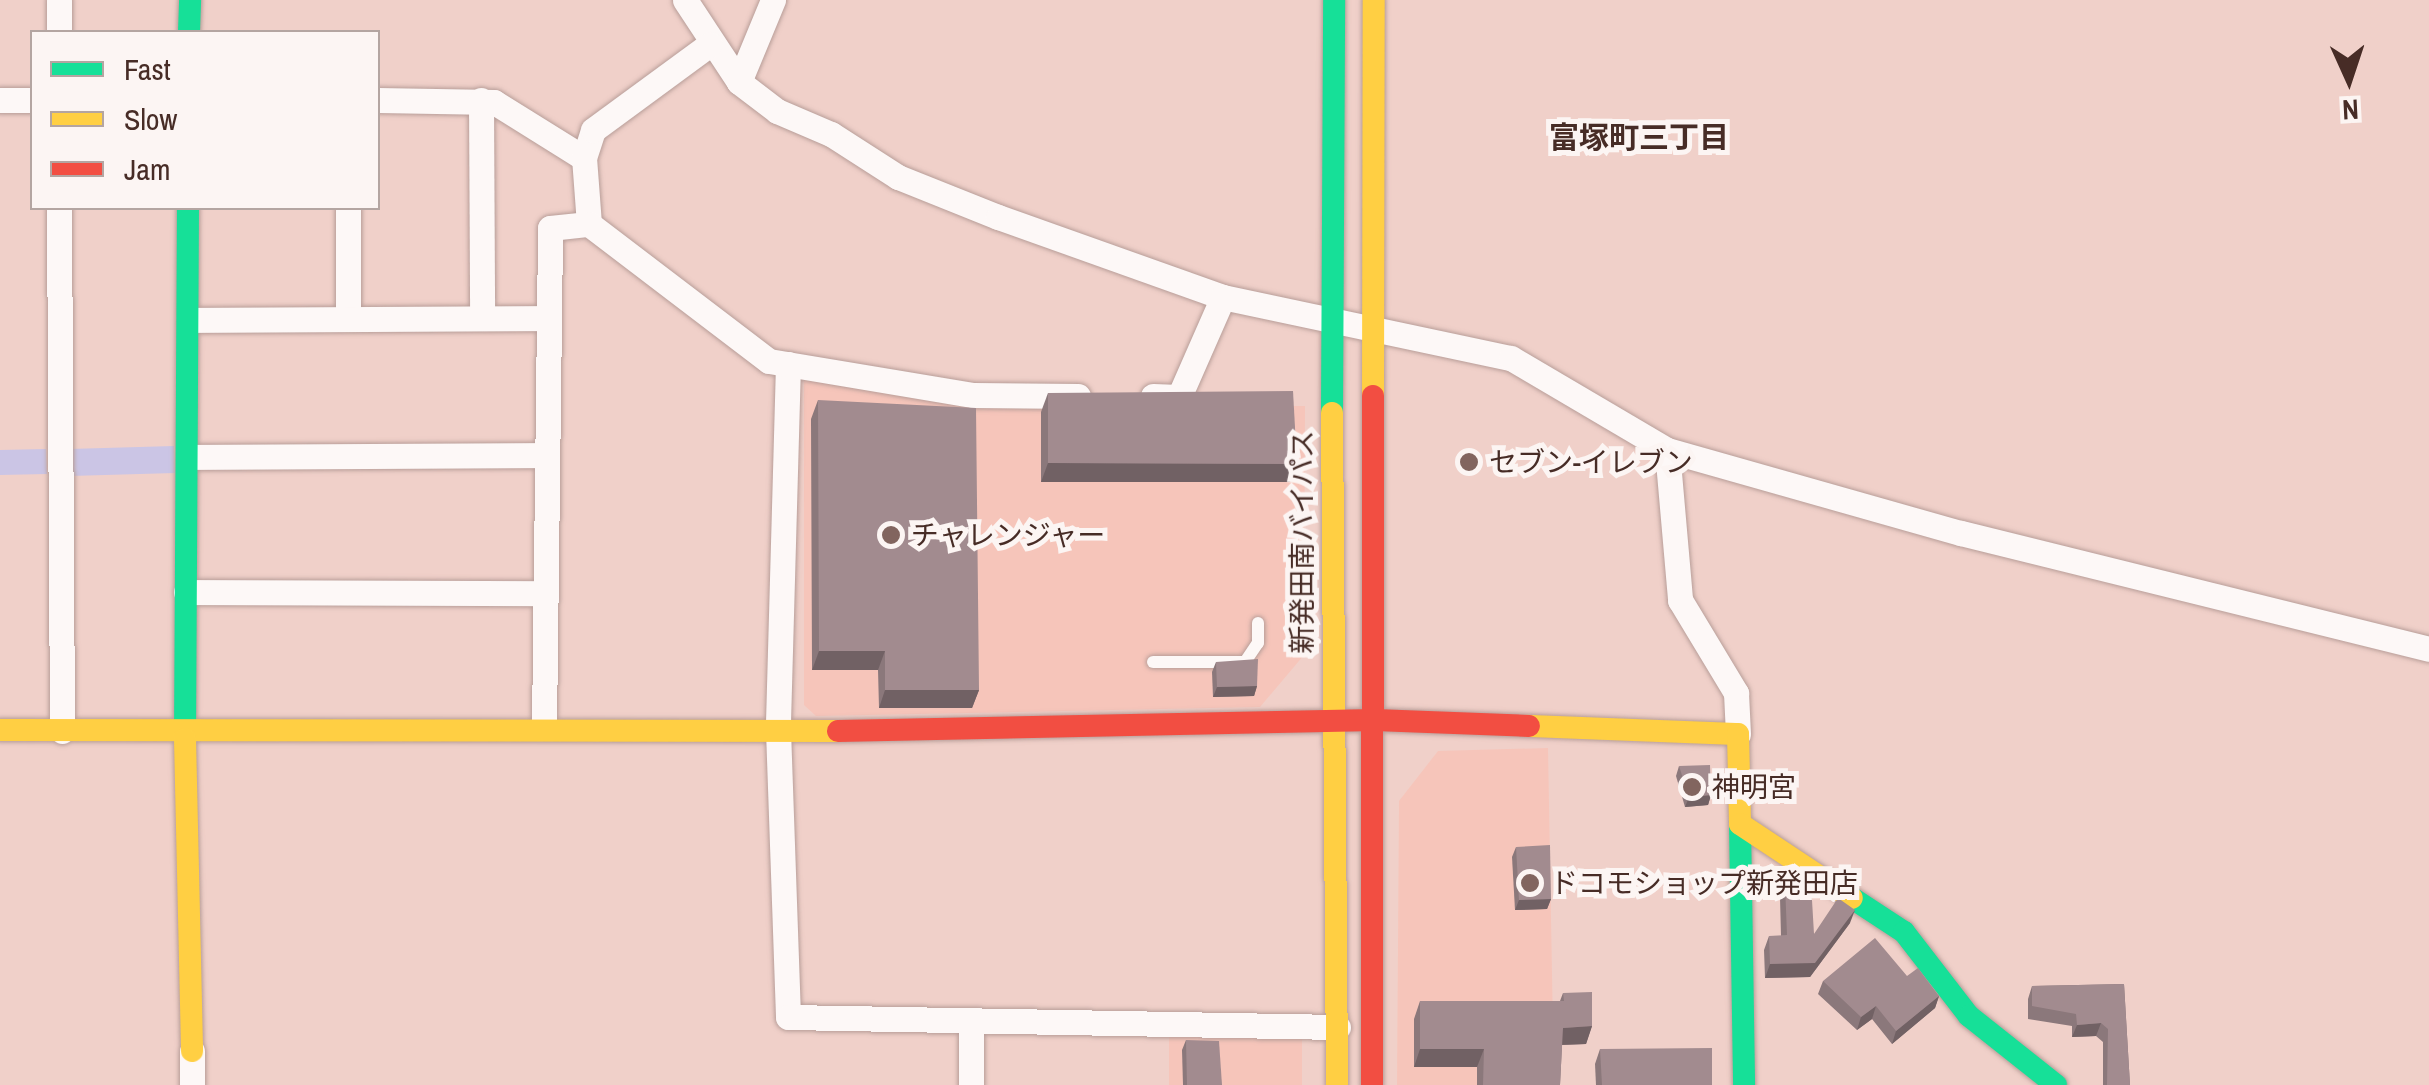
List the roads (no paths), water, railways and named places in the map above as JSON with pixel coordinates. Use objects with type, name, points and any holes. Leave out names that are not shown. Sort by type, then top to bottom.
[{"type":"main road","points":[[189,30],[190,0]]},
{"type":"main road","name":"新発田南バイパス","points":[[1334,0],[1331,726],[1337,1085]]},
{"type":"main road","points":[[1372,1085],[1374,0]]},
{"type":"main road","points":[[188,210],[191,457],[185,731],[192,1051]]},
{"type":"main road","points":[[0,730],[1331,726],[1375,720],[1738,734],[1744,1085]]},
{"type":"main road","points":[[1740,824],[1904,932],[1969,1016],[2056,1085]]},
{"type":"street","points":[[59,0],[59,30]]},
{"type":"street","points":[[685,0],[738,82],[777,111],[830,134],[898,177],[1223,297],[1372,324],[1511,358],[1667,450],[1960,533],[2429,650]]},
{"type":"street","points":[[738,82],[772,0]]},
{"type":"street","points":[[589,224],[584,158],[593,130],[710,44]]},
{"type":"street","points":[[0,100],[30,100]]},
{"type":"street","points":[[380,100],[494,102],[584,158]]},
{"type":"street","points":[[481,100],[482,317]]},
{"type":"street","points":[[60,210],[62,731]]},
{"type":"street","points":[[348,210],[348,315]]},
{"type":"street","points":[[544,726],[550,228],[589,224],[770,360],[973,395],[1179,397],[1223,297]]},
{"type":"street","points":[[189,320],[348,315],[549,318]]},
{"type":"street","points":[[788,364],[778,730],[788,1017],[1338,1027]]},
{"type":"street","points":[[1667,450],[1680,600],[1736,693],[1738,734]]},
{"type":"street","points":[[191,457],[547,455]]},
{"type":"street","points":[[186,592],[546,593]]},
{"type":"street","points":[[971,1020],[971,1085]]},
{"type":"street","points":[[192,1051],[192,1085]]},
{"type":"lane","points":[[1153,662],[1246,662],[1258,643],[1258,623]]},
{"type":"place","name":"セブン-イレブン","points":[[1469,462]]},
{"type":"place","name":"チャレンジャー","points":[[891,535]]},
{"type":"place","name":"神明宮","points":[[1692,787]]},
{"type":"place","name":"ドコモショップ新発田店","points":[[1530,883]]},
{"type":"district","name":"富塚町三丁目","points":[[1639,137]]}]
